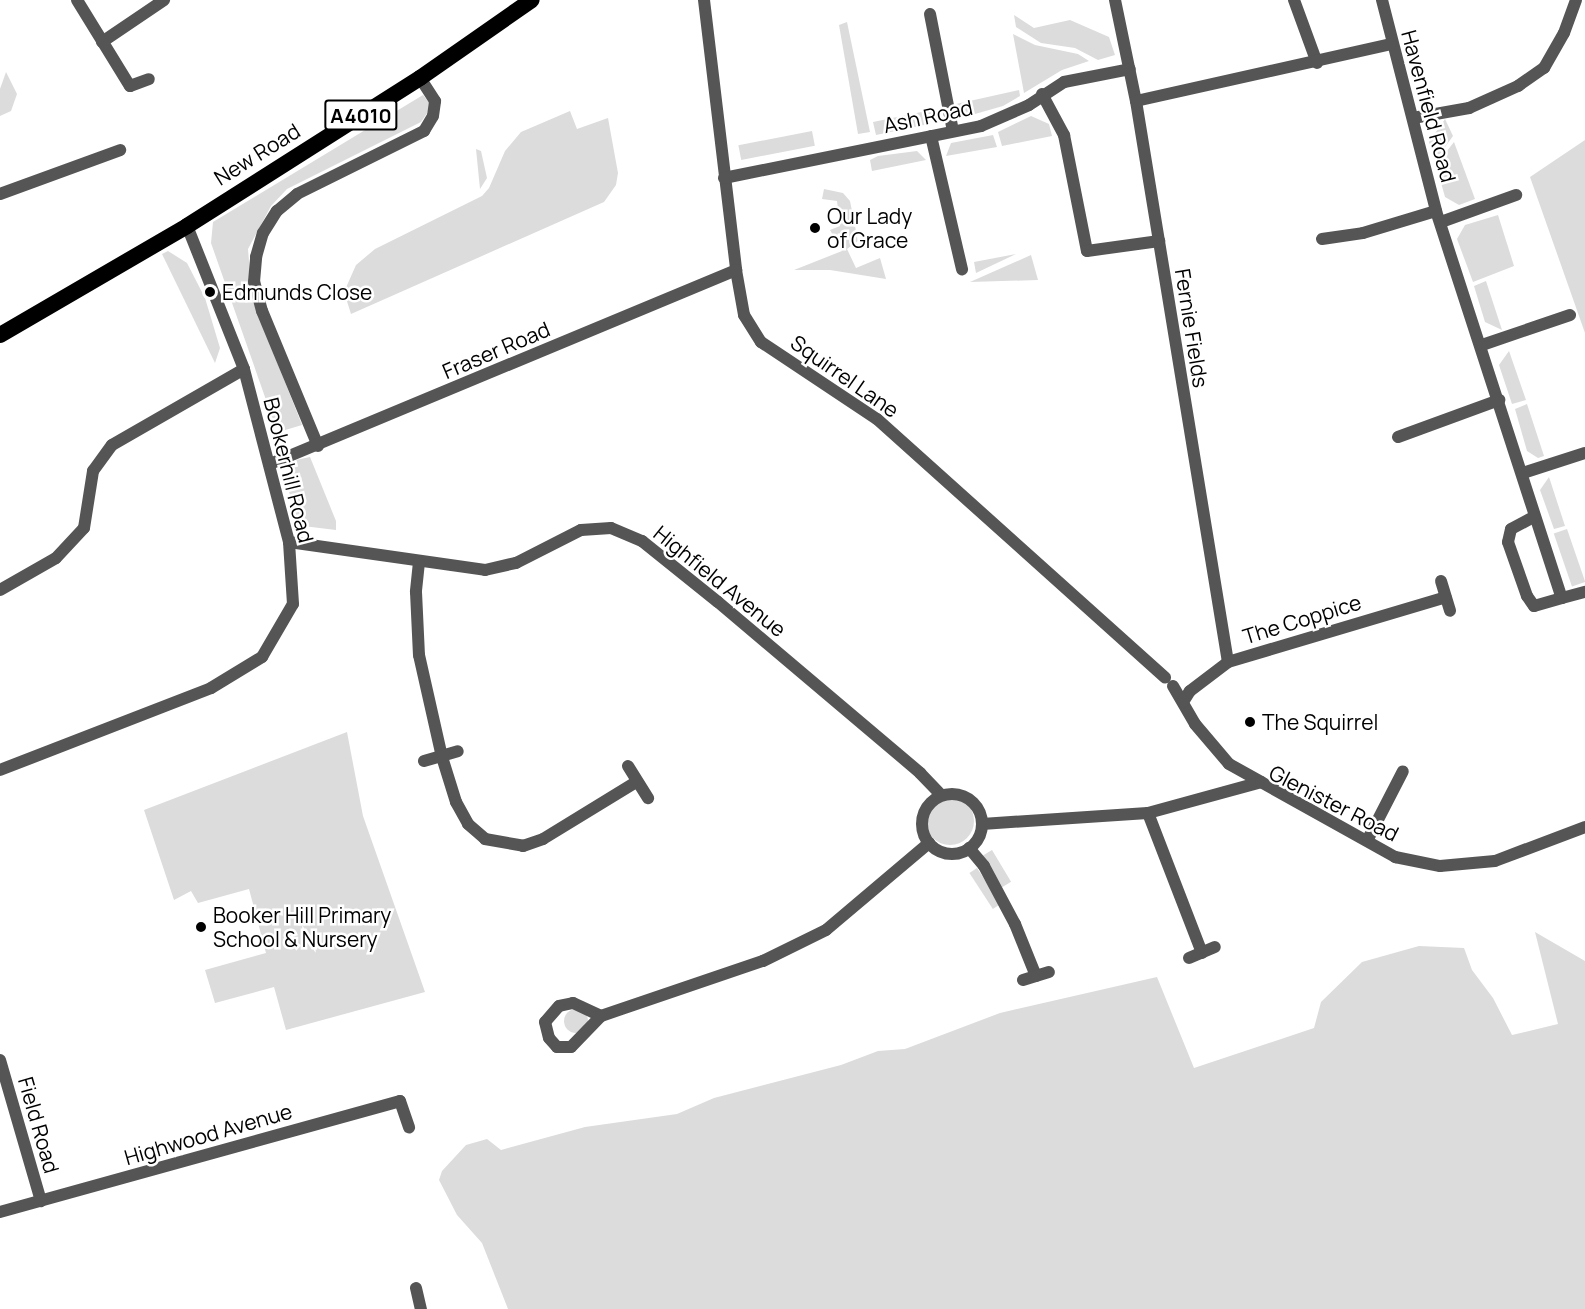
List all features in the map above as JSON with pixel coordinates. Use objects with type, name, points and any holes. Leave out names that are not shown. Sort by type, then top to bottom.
[{"type":"highway","name":"New Road","points":[[0,335],[187,226],[420,78],[532,0]]},
{"type":"street","points":[[76,0],[130,86],[149,79]]},
{"type":"street","points":[[102,42],[164,0]]},
{"type":"street","name":"Squirrel Lane","points":[[704,0],[736,270],[744,315],[761,342],[877,419],[1169,682],[1195,723],[1230,764],[1261,783]]},
{"type":"street","name":"Fernie Fields","points":[[1115,0],[1136,101],[1228,662]]},
{"type":"street","points":[[1294,0],[1317,63]]},
{"type":"street","name":"Havenfield Road","points":[[1382,0],[1391,44],[1413,118],[1438,217],[1482,345],[1523,473],[1534,517],[1562,598]]},
{"type":"street","points":[[1413,118],[1469,108],[1518,86],[1544,68],[1563,33],[1576,0]]},
{"type":"street","points":[[930,14],[953,131]]},
{"type":"street","points":[[1136,101],[1317,63],[1391,44]]},
{"type":"street","name":"Ash Road","points":[[724,178],[981,126],[1029,105],[1042,94],[1064,82],[1130,69]]},
{"type":"street","points":[[318,446],[262,311],[254,282],[256,256],[263,233],[277,211],[297,194],[424,131],[433,116],[435,101],[420,78]]},
{"type":"street","points":[[1042,94],[1064,135],[1087,251],[1159,241]]},
{"type":"street","points":[[931,136],[962,269]]},
{"type":"street","points":[[0,194],[120,150]]},
{"type":"street","points":[[1322,239],[1438,217],[1516,195]]},
{"type":"street","name":"Bookerhill Road","points":[[0,770],[211,688],[262,657],[293,604],[289,542],[244,369],[187,226]]},
{"type":"street","name":"Fraser Road","points":[[270,464],[318,446],[736,270]]},
{"type":"street","points":[[1482,345],[1570,315]]},
{"type":"street","points":[[0,590],[56,558],[84,528],[93,471],[112,445],[244,369]]},
{"type":"street","points":[[1398,437],[1499,400]]},
{"type":"street","points":[[1523,473],[1585,453]]},
{"type":"street","points":[[1534,517],[1511,530],[1508,542],[1527,596],[1534,606],[1585,592]]},
{"type":"street","name":"Highfield Avenue","points":[[289,542],[485,570],[516,563],[581,530],[611,528],[642,541],[920,772],[941,795]]},
{"type":"street","points":[[419,562],[416,592],[419,655],[442,757],[456,802],[468,824],[485,839],[502,845],[523,846],[543,839],[636,782]]},
{"type":"street","points":[[1441,581],[1450,611]]},
{"type":"street","name":"The Coppice","points":[[1183,702],[1190,691],[1228,662],[1446,597]]},
{"type":"street","points":[[424,761],[458,752]]},
{"type":"street","points":[[628,766],[648,798]]},
{"type":"street","points":[[1368,839],[1403,771]]},
{"type":"street","name":"Glenister Road","points":[[982,824],[1148,813],[1237,786],[1261,783],[1368,839],[1395,857],[1440,866],[1496,861],[1585,827]]},
{"type":"street","points":[[956,794],[969,799],[979,810],[982,824],[969,848],[948,854],[929,843],[922,822],[932,801],[941,795],[956,794]]},
{"type":"street","points":[[1148,813],[1202,953]]},
{"type":"street","points":[[601,1016],[573,1003],[559,1006],[545,1022],[549,1038],[557,1047],[571,1047],[586,1036],[601,1016],[763,961],[826,930],[929,843]]},
{"type":"street","points":[[969,848],[984,866],[1015,924],[1036,976]]},
{"type":"street","points":[[1189,958],[1215,947]]},
{"type":"street","points":[[1023,980],[1049,972]]},
{"type":"street","name":"Field Road","points":[[0,1060],[40,1201]]},
{"type":"street","name":"Highwood Avenue","points":[[0,1212],[400,1101],[408,1127]]},
{"type":"street","points":[[416,1288],[421,1309]]},
{"type":"shaded area","points":[[1014,15],[1034,28],[1070,20],[1109,37],[1115,55],[1098,60],[1075,48],[1041,43],[1016,27]]},
{"type":"shaded area","points":[[847,22],[870,132],[858,134],[839,25]]},
{"type":"shaded area","points":[[1013,34],[1035,45],[1078,54],[1089,61],[1062,70],[1024,93]]},
{"type":"shaded area","points":[[6,72],[17,94],[11,111],[0,116],[0,89]]},
{"type":"shaded area","points":[[1019,90],[1020,96],[1003,106],[968,116],[960,113],[956,104]]},
{"type":"shaded area","points":[[423,95],[432,106],[421,122],[287,189],[271,206],[248,249],[252,299],[302,425],[282,431],[272,417],[211,243],[213,222]]},
{"type":"shaded area","points":[[936,109],[929,124],[876,135],[873,122]]},
{"type":"shaded area","points":[[570,111],[577,129],[608,118],[618,173],[616,185],[604,202],[351,314],[344,292],[356,265],[375,249],[482,196],[489,188],[505,151],[521,132]]},
{"type":"shaded area","points":[[1031,116],[1049,124],[1052,136],[1002,146],[998,132]]},
{"type":"shaded area","points":[[1445,119],[1453,136],[1435,161],[1429,142]]},
{"type":"shaded area","points":[[812,131],[815,146],[741,160],[738,145]]},
{"type":"shaded area","points":[[993,135],[997,147],[946,156],[951,143]]},
{"type":"shaded area","points":[[1585,140],[1585,333],[1530,177]]},
{"type":"shaded area","points":[[1454,142],[1475,199],[1459,205],[1445,197],[1436,165]]},
{"type":"shaded area","points":[[476,149],[481,151],[487,178],[480,189]]},
{"type":"shaded area","points":[[917,151],[926,160],[872,171],[870,160],[878,156]]},
{"type":"shaded area","points":[[824,189],[843,193],[850,201],[858,241],[847,249],[856,268],[880,258],[886,279],[830,270],[794,270],[842,251],[830,230],[840,226],[837,201],[822,199]]},
{"type":"shaded area","points":[[1498,215],[1514,266],[1473,282],[1457,239],[1465,225]]},
{"type":"shaded area","points":[[168,251],[187,263],[205,298],[220,348],[215,363],[162,254]]},
{"type":"shaded area","points":[[1016,254],[976,273],[974,262]]},
{"type":"shaded area","points":[[1031,255],[1038,280],[970,282]]},
{"type":"shaded area","points":[[1486,281],[1502,330],[1485,322],[1474,286]]},
{"type":"shaded area","points":[[1509,351],[1526,400],[1512,404],[1499,365]]},
{"type":"shaded area","points":[[1527,404],[1544,456],[1538,458],[1527,451],[1515,409]]},
{"type":"shaded area","points":[[310,457],[336,521],[336,530],[303,526],[298,521],[286,482],[296,460]]},
{"type":"shaded area","points":[[1549,477],[1565,526],[1554,529],[1540,490]]},
{"type":"shaded area","points":[[1567,529],[1585,581],[1572,587],[1554,534]]},
{"type":"shaded area","points":[[347,732],[363,816],[425,992],[286,1030],[274,987],[215,1003],[205,970],[266,953],[249,889],[198,903],[191,891],[174,900],[144,810]]},
{"type":"shaded area","points":[[950,797],[967,804],[974,821],[967,838],[950,845],[933,838],[926,821],[933,804]]},
{"type":"shaded area","points":[[992,850],[1011,882],[1002,887],[983,856]]},
{"type":"shaded area","points":[[977,868],[1000,904],[993,909],[969,873]]},
{"type":"shaded area","points":[[1535,932],[1585,961],[1585,1309],[508,1309],[482,1243],[457,1215],[439,1180],[442,1171],[466,1145],[487,1139],[501,1150],[585,1127],[677,1114],[714,1098],[841,1065],[878,1051],[905,1049],[1000,1013],[1157,977],[1194,1068],[1314,1028],[1321,1002],[1362,962],[1419,946],[1464,948],[1472,970],[1493,998],[1512,1035],[1558,1024]]},
{"type":"shaded area","points":[[576,1009],[585,1012],[588,1021],[585,1030],[576,1033],[567,1030],[564,1021],[567,1012]]},
{"type":"place","name":"Our Lady of Grace","points":[[815,228]]},
{"type":"place","name":"Edmunds Close","points":[[210,292]]},
{"type":"place","name":"The Squirrel","points":[[1250,722]]},
{"type":"place","name":"Booker Hill Primary School & Nursery","points":[[201,927]]}]
